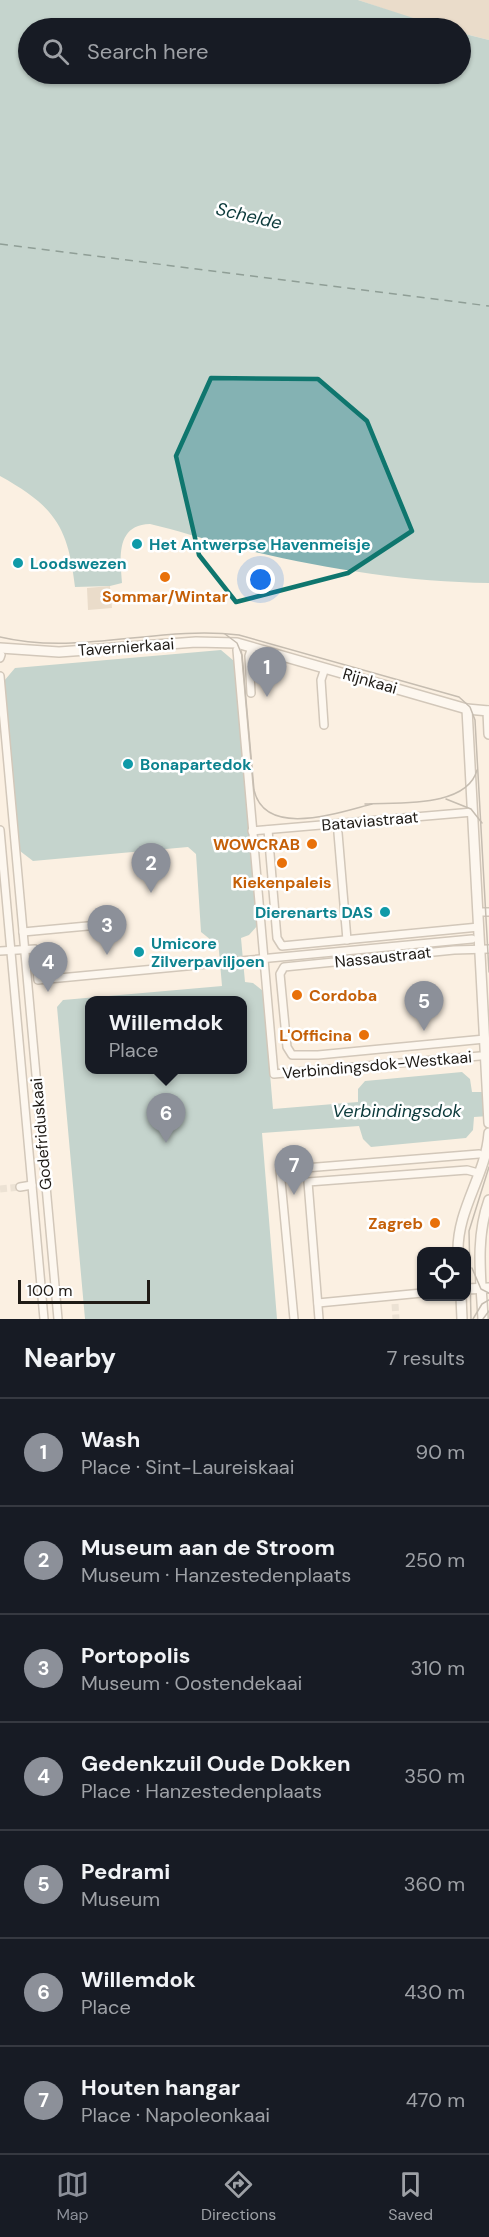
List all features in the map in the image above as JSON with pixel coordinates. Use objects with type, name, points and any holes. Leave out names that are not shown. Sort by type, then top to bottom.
[{"type":"street","name":"Tavernierkaai","points":[[0,648],[53,653],[196,642],[229,643],[252,647]]},
{"type":"street","points":[[251,693],[249,664],[252,647]]},
{"type":"street","name":"Rijnkaai","points":[[252,647],[467,709],[489,711]]},
{"type":"street","points":[[237,650],[264,958]]},
{"type":"street","points":[[324,725],[321,680],[325,668]]},
{"type":"street","name":"Godefriduskaai","points":[[0,676],[58,1318]]},
{"type":"street","points":[[467,709],[479,927],[485,949],[485,1039],[489,1123]]},
{"type":"street","points":[[489,711],[489,734]]},
{"type":"street","name":"Bataviastraat","points":[[252,831],[473,812]]},
{"type":"street","name":"Godefriduskaai","points":[[0,830],[44,1319]]},
{"type":"street","name":"Nassaustraat","points":[[268,830],[277,938],[282,946],[479,927]]},
{"type":"street","name":"Nassaustraat","points":[[338,833],[347,940]]},
{"type":"street","points":[[479,912],[489,912]]},
{"type":"street","points":[[23,932],[109,924]]},
{"type":"street","name":"Nassaustraat","points":[[24,950],[35,949],[38,980],[472,939]]},
{"type":"street","name":"Nassaustraat","points":[[292,1054],[287,1047],[280,974],[284,967],[453,950],[485,949]]},
{"type":"street","points":[[0,951],[24,950]]},
{"type":"street","name":"Verbindingsdok-Westkaai","points":[[264,958],[274,1074],[480,1056]]},
{"type":"street","name":"Verbindingsdok-Westkaai","points":[[292,1054],[318,1055],[485,1039]]},
{"type":"street","points":[[458,1247],[461,1219],[489,1134]]},
{"type":"street","points":[[294,1319],[280,1170],[479,1154]]},
{"type":"street","points":[[319,1319],[308,1182],[467,1170],[478,1173]]},
{"type":"street","points":[[20,1187],[32,1185]]},
{"type":"street","points":[[483,1319],[485,1288],[479,1241],[481,1225],[489,1200]]},
{"type":"street","points":[[318,1303],[417,1293]]},
{"type":"street","points":[[395,1295],[395,1304]]},
{"type":"street","points":[[461,1301],[462,1319]]},
{"type":"street","points":[[44,1319],[58,1318]]},
{"type":"highlighted area","points":[[211,378],[318,379],[367,421],[412,531],[348,573],[236,602],[199,555],[176,456]]},
{"type":"shaded area","points":[[358,0],[489,0],[489,40],[471,36],[471,18],[410,18]]},
{"type":"shaded area","points":[[110,586],[112,608],[88,610],[87,588]]},
{"type":"water","name":"Schelde","points":[[0,0],[358,0],[413,18],[18,18],[18,84],[471,84],[471,36],[489,40],[489,583],[424,580],[326,567],[230,546],[150,524],[131,530],[122,544],[122,583],[110,586],[75,587],[68,548],[55,520],[34,497],[0,476]]},
{"type":"water","name":"Verbindingsdok","points":[[221,650],[234,661],[257,926],[249,935],[241,938],[245,982],[253,983],[263,991],[273,1109],[358,1102],[358,1089],[365,1081],[462,1072],[470,1079],[472,1092],[489,1092],[489,1116],[474,1117],[473,1130],[466,1138],[371,1147],[363,1139],[359,1126],[262,1133],[277,1319],[85,1319],[57,1007],[63,1000],[85,998],[85,1074],[247,1074],[247,996],[108,996],[222,986],[218,940],[211,940],[201,932],[196,854],[188,847],[33,861],[20,851],[4,681],[15,668]]},
{"type":"ferry route","points":[[0,244],[489,306]]},
{"type":"tunnel","points":[[0,1189],[20,1187]]},
{"type":"tunnel","points":[[395,1304],[396,1319]]},
{"type":"tram line","points":[[0,637],[30,642],[60,643],[180,634],[239,635],[459,697],[470,707],[475,720],[489,972]]},
{"type":"tram line","points":[[225,634],[237,643],[242,655],[254,790],[261,805],[273,814],[288,818],[305,818],[324,816],[372,804]]},
{"type":"tram line","points":[[365,804],[412,802],[446,797],[460,791],[471,782],[477,770]]},
{"type":"tram line","points":[[446,799],[471,809],[482,823]]},
{"type":"tram line","points":[[471,1319],[469,1231],[489,1167]]},
{"type":"tram line","points":[[472,1268],[481,1289],[489,1293]]},
{"type":"tram line","points":[[473,1319],[482,1304],[489,1300]]},
{"type":"tram line","points":[[483,1319],[489,1311]]},
{"type":"place","name":"Het Antwerpse Havenmeisje","points":[[137,544]]},
{"type":"place","name":"Loodswezen","points":[[18,563]]},
{"type":"place","name":"Sommar/Wintar","points":[[165,577]]},
{"type":"place","name":"Wash","points":[[267,697]]},
{"type":"place","name":"Bonapartedok","points":[[128,764]]},
{"type":"place","name":"WOWCRAB","points":[[312,844]]},
{"type":"place","name":"Kiekenpaleis","points":[[282,863]]},
{"type":"place","name":"Museum aan de Stroom","points":[[151,893]]},
{"type":"place","name":"Dierenarts DAS","points":[[385,912]]},
{"type":"place","name":"Umicore Zilverpaviljoen","points":[[139,952]]},
{"type":"place","name":"Portopolis","points":[[107,955]]},
{"type":"place","name":"Gedenkzuil Oude Dokken","points":[[48,992]]},
{"type":"place","name":"Cordoba","points":[[297,995]]},
{"type":"place","name":"Pedrami","points":[[424,1031]]},
{"type":"place","name":"L'Officina","points":[[364,1035]]},
{"type":"place","name":"Willemdok","points":[[166,1143]]},
{"type":"place","name":"Houten hangar","points":[[294,1195]]},
{"type":"place","name":"Zagreb","points":[[435,1223]]}]
